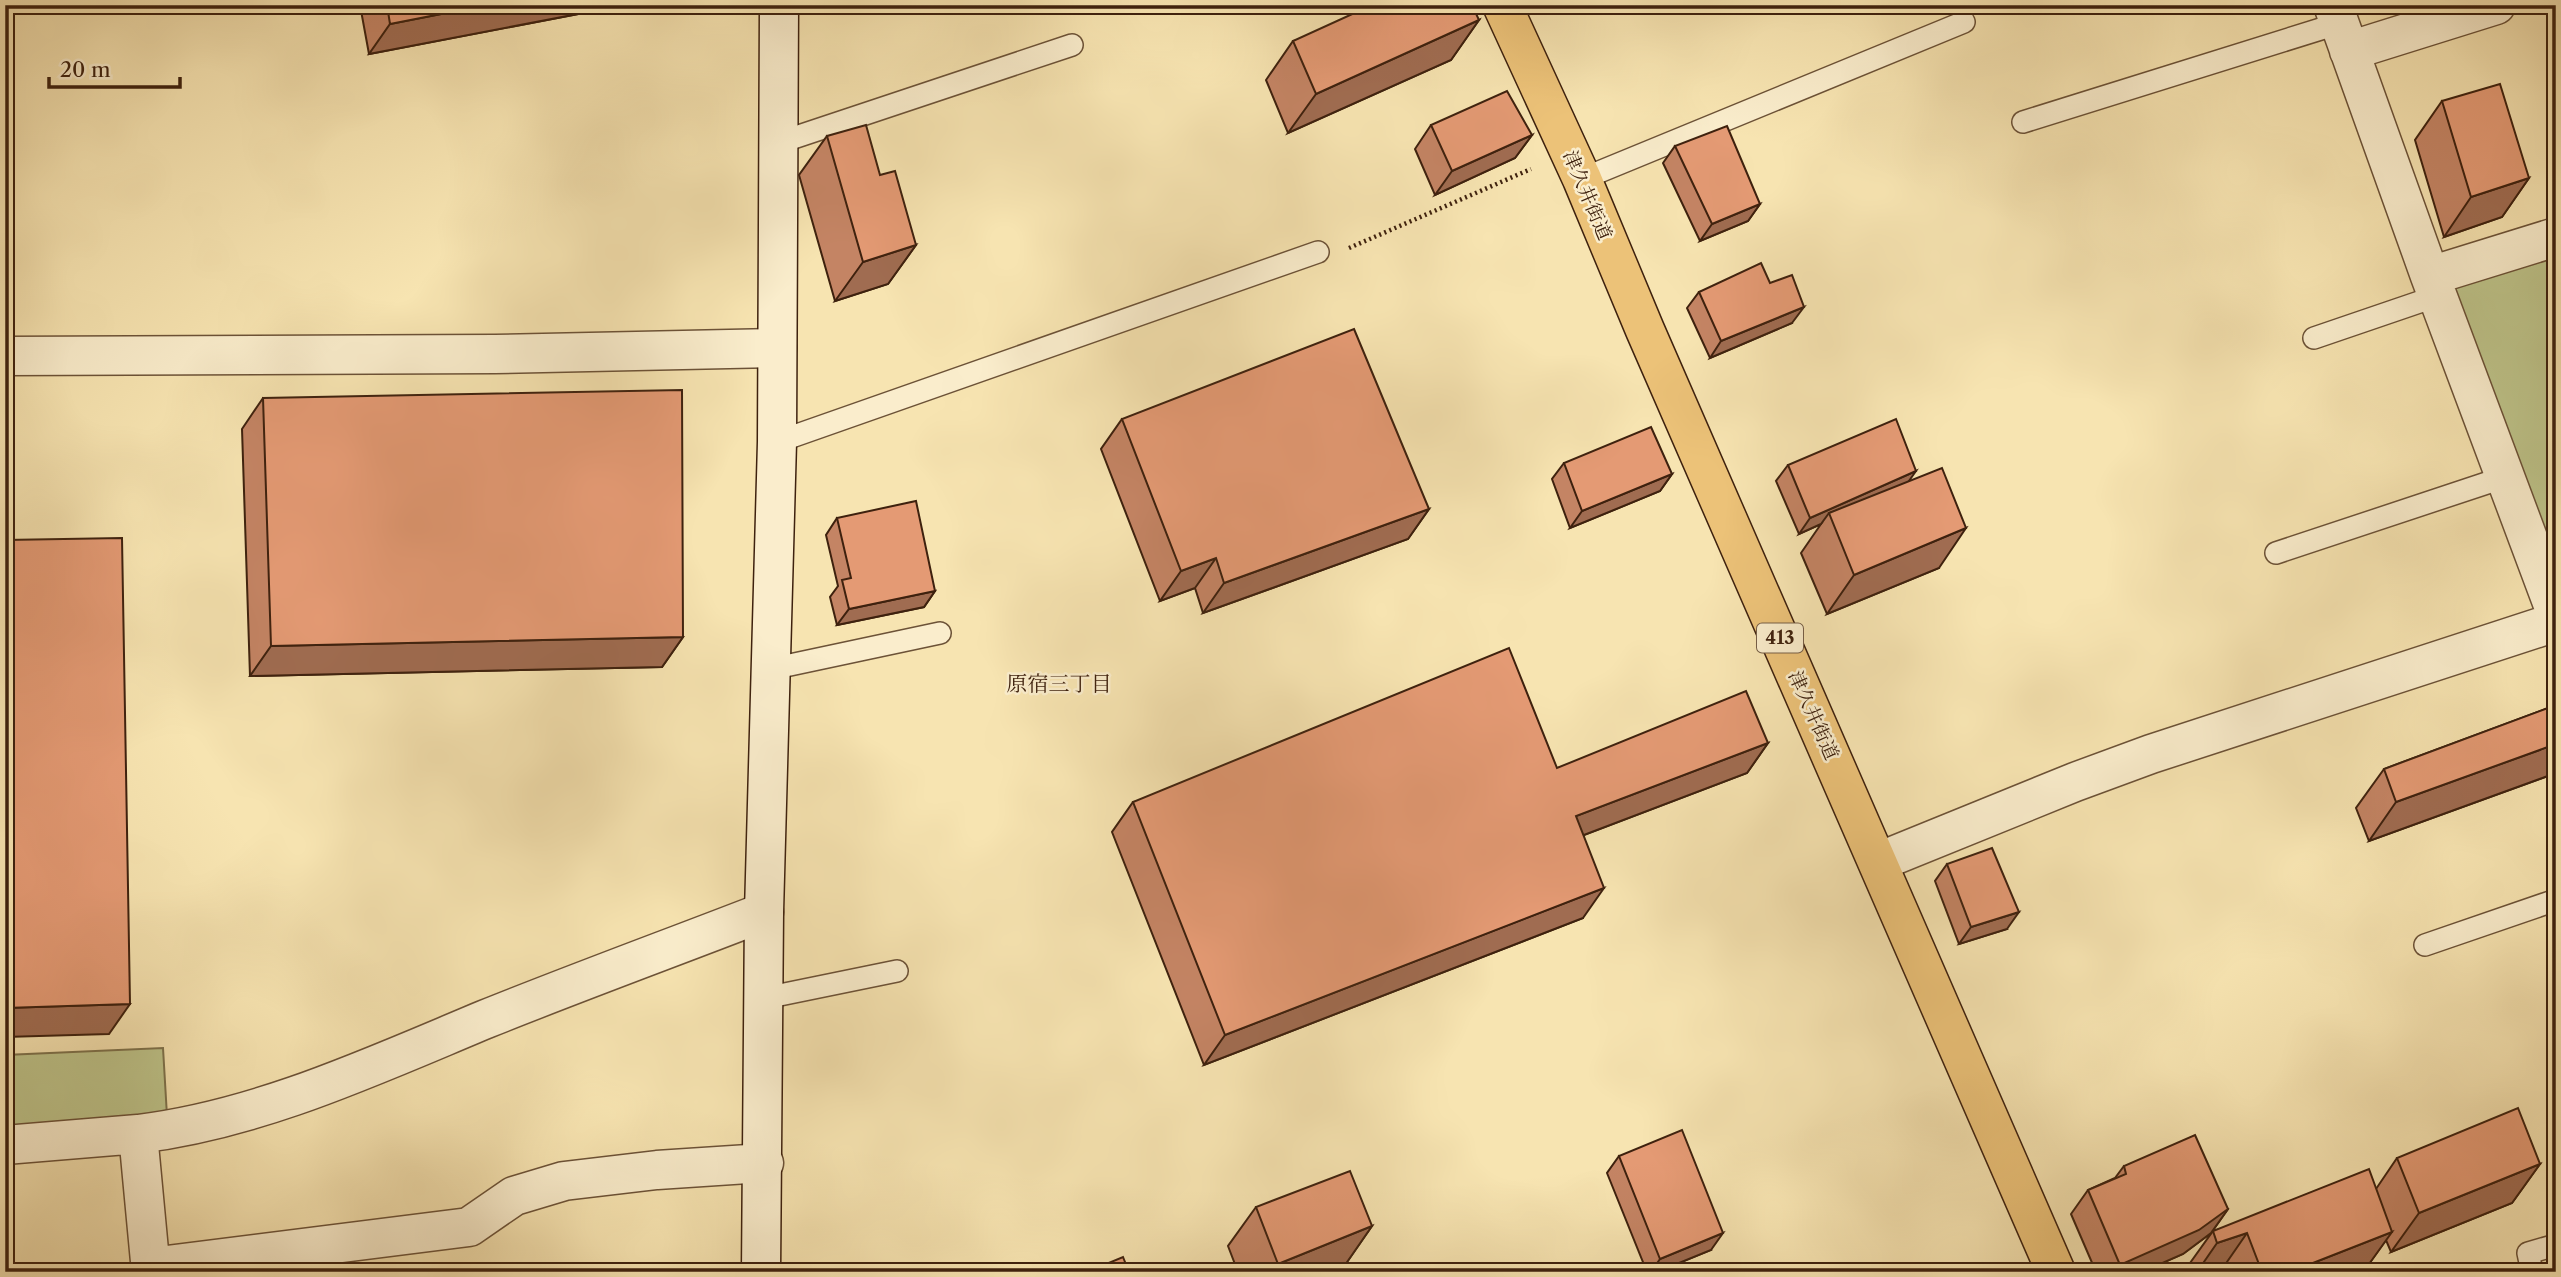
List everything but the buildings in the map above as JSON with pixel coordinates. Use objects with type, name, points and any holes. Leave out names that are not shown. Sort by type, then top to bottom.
[{"type":"highway","name":"津久井街道","points":[[1502,5],[1576,166],[2056,1272]]},
{"type":"street","points":[[761,1272],[764,912],[777,442],[779,5]]},
{"type":"street","points":[[2496,5],[2341,26],[2433,286],[2556,613]]},
{"type":"street","points":[[2433,286],[2556,237]]},
{"type":"street","points":[[5,356],[467,354],[777,348]]},
{"type":"street","points":[[1878,862],[2151,754],[2556,622]]},
{"type":"street","points":[[5,1145],[182,1128],[256,1109],[764,912]]},
{"type":"street","points":[[138,1134],[151,1270],[469,1227],[514,1196],[564,1181],[657,1170],[764,1163]]},
{"type":"lane","points":[[1576,166],[1964,22]]},
{"type":"lane","points":[[2023,122],[2341,26]]},
{"type":"lane","points":[[778,143],[1072,45]]},
{"type":"lane","points":[[777,442],[1318,252]]},
{"type":"lane","points":[[2314,338],[2433,286]]},
{"type":"lane","points":[[2276,553],[2505,477]]},
{"type":"lane","points":[[771,669],[940,633]]},
{"type":"lane","points":[[2425,945],[2556,900]]},
{"type":"lane","points":[[765,998],[897,971]]},
{"type":"lane","points":[[2532,1272],[2528,1253],[2556,1245]]},
{"type":"path","points":[[1343,250],[1576,166]]},
{"type":"green space","points":[[2556,237],[2556,613],[2430,276]]},
{"type":"green space","points":[[163,1048],[167,1116],[5,1128],[5,1055]]},
{"type":"district","name":"原宿三丁目","points":[[1059,684]]}]
